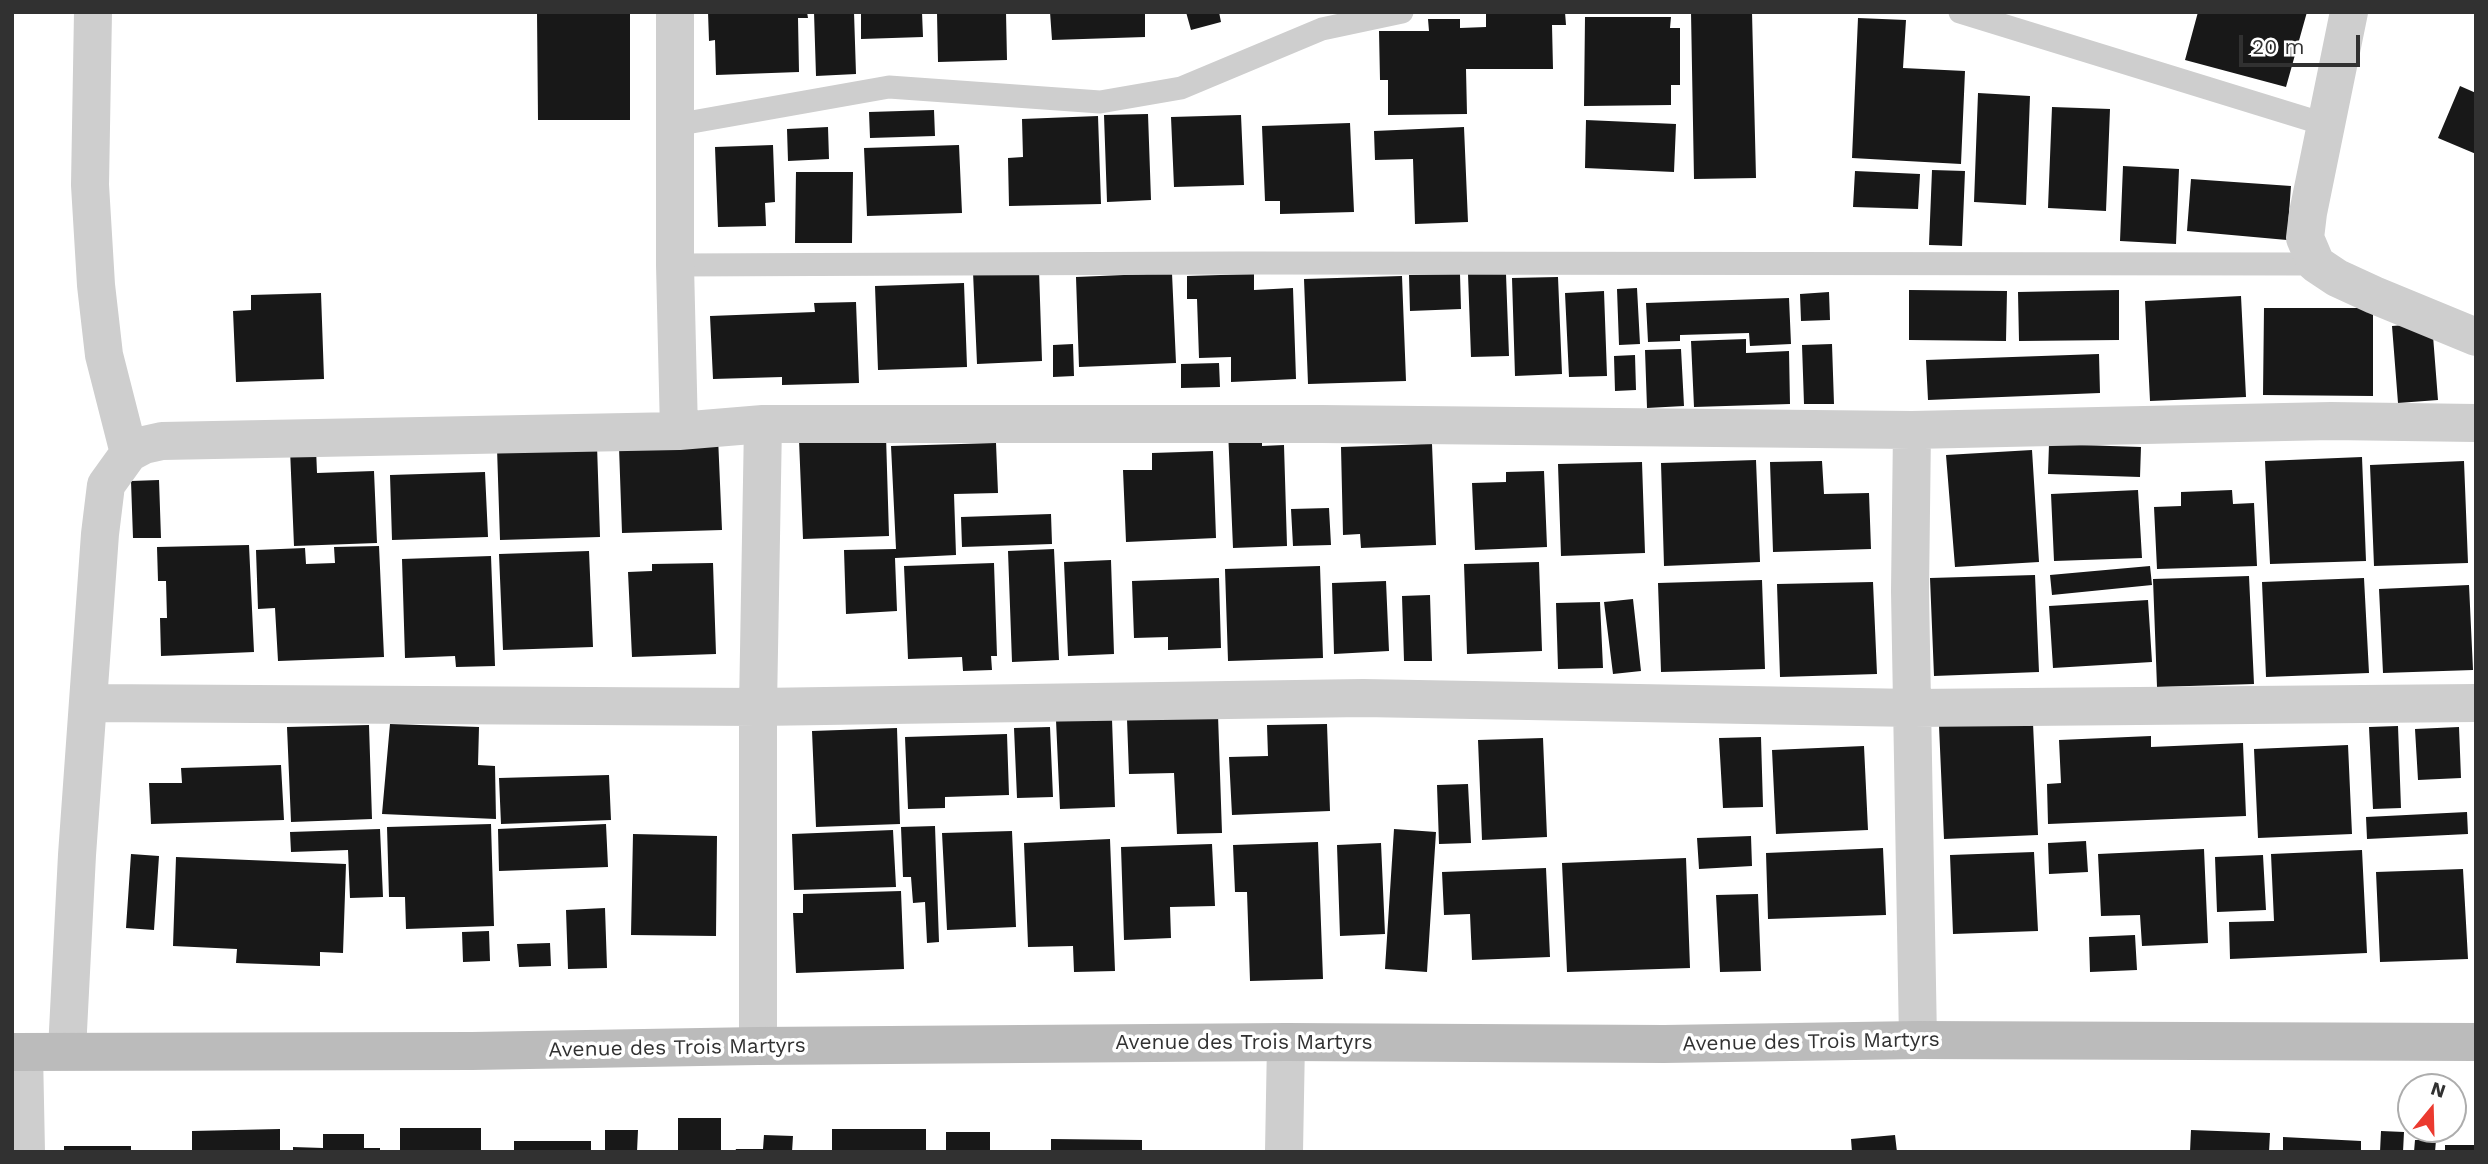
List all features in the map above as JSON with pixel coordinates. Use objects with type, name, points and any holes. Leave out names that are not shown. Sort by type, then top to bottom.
[{"type":"main road","name":"Avenue des Trois Martyrs","points":[[18,1052],[472,1051],[1286,1042],[2476,1042]]},
{"type":"street","points":[[93,12],[90,185],[96,285],[104,355],[129,453]]},
{"type":"street","points":[[675,12],[675,265],[679,431]]},
{"type":"street","points":[[2349,12],[2305,238],[2316,264],[2337,278],[2476,337]]},
{"type":"street","points":[[67,1051],[88,703],[106,485],[129,453],[144,445],[162,442],[679,431],[762,424],[1335,424],[1912,430],[2331,421],[2476,423]]},
{"type":"street","points":[[758,1046],[758,707],[762,424]]},
{"type":"street","points":[[1912,430],[1910,591],[1917,1040]]},
{"type":"street","points":[[88,703],[758,707],[1363,698],[1913,708],[2476,703]]},
{"type":"street","points":[[1284,1152],[1286,1042]]},
{"type":"street","points":[[18,1052],[26,1152]]},
{"type":"lane","points":[[675,125],[889,87],[1100,102],[1181,88],[1322,29],[1402,12]]},
{"type":"lane","points":[[1960,12],[2327,125]]},
{"type":"lane","points":[[675,265],[2316,264]]},
{"type":"building","points":[[537,12],[630,12],[630,120],[538,120]]},
{"type":"building","points":[[708,12],[807,12],[808,18],[798,18],[799,72],[716,75],[715,40],[709,41]]},
{"type":"building","points":[[814,12],[854,12],[856,74],[816,76]]},
{"type":"building","points":[[861,12],[922,12],[923,37],[861,39]]},
{"type":"building","points":[[1006,12],[1007,60],[938,62],[937,13]]},
{"type":"building","points":[[1050,12],[1145,12],[1145,37],[1052,40]]},
{"type":"building","points":[[1186,12],[1219,12],[1221,22],[1191,30]]},
{"type":"building","points":[[1486,12],[1565,12],[1566,25],[1552,25],[1553,69],[1466,69],[1467,114],[1388,115],[1388,80],[1380,80],[1379,31],[1429,31],[1428,19],[1460,19],[1460,28],[1486,27]]},
{"type":"building","points":[[1691,12],[1752,12],[1756,178],[1694,179]]},
{"type":"building","points":[[2198,12],[2307,12],[2286,87],[2185,60]]},
{"type":"building","points":[[1585,17],[1671,17],[1670,28],[1680,28],[1680,85],[1671,85],[1671,105],[1584,106]]},
{"type":"building","points":[[1858,18],[1906,20],[1903,68],[1965,71],[1961,164],[1852,158]]},
{"type":"building","points":[[2460,86],[2476,93],[2476,154],[2438,138]]},
{"type":"building","points":[[1978,93],[2030,96],[2026,205],[1974,202]]},
{"type":"building","points":[[2052,107],[2110,109],[2106,211],[2048,208]]},
{"type":"building","points":[[934,110],[935,136],[870,138],[869,112]]},
{"type":"building","points":[[1148,114],[1151,200],[1107,202],[1104,115]]},
{"type":"building","points":[[1241,115],[1244,185],[1174,187],[1171,117]]},
{"type":"building","points":[[1098,116],[1101,204],[1009,206],[1008,158],[1023,157],[1022,119]]},
{"type":"building","points":[[1586,120],[1676,124],[1674,172],[1585,168]]},
{"type":"building","points":[[1350,123],[1354,212],[1280,214],[1280,201],[1265,201],[1262,126]]},
{"type":"building","points":[[828,127],[829,159],[788,161],[787,129]]},
{"type":"building","points":[[1464,127],[1468,222],[1415,224],[1413,159],[1375,160],[1374,131]]},
{"type":"building","points":[[773,145],[775,202],[765,203],[766,226],[718,227],[715,147]]},
{"type":"building","points":[[959,145],[962,213],[867,216],[864,148]]},
{"type":"building","points":[[2123,166],[2179,169],[2176,244],[2120,241]]},
{"type":"building","points":[[1932,170],[1965,171],[1962,246],[1929,245]]},
{"type":"building","points":[[1855,171],[1920,174],[1918,209],[1853,207]]},
{"type":"building","points":[[796,172],[853,172],[852,243],[795,243]]},
{"type":"building","points":[[2191,179],[2291,186],[2287,240],[2187,231]]},
{"type":"building","points":[[1039,270],[1042,361],[977,364],[973,272]]},
{"type":"building","points":[[1172,273],[1176,363],[1079,367],[1076,277]]},
{"type":"building","points":[[1254,274],[1254,290],[1293,288],[1296,379],[1231,382],[1231,357],[1199,358],[1197,299],[1187,299],[1187,276]]},
{"type":"building","points":[[1460,274],[1461,309],[1410,311],[1409,275]]},
{"type":"building","points":[[1468,274],[1506,274],[1509,356],[1471,357]]},
{"type":"building","points":[[1402,276],[1406,381],[1308,384],[1304,279]]},
{"type":"building","points":[[1558,277],[1562,374],[1515,376],[1512,278]]},
{"type":"building","points":[[964,283],[967,367],[878,370],[875,286]]},
{"type":"building","points":[[1637,288],[1640,344],[1619,345],[1617,289]]},
{"type":"building","points":[[1909,290],[2007,291],[2006,341],[1909,340]]},
{"type":"building","points":[[2119,290],[2119,340],[2019,341],[2018,292]]},
{"type":"building","points":[[1604,291],[1607,376],[1569,377],[1565,293]]},
{"type":"building","points":[[1829,292],[1830,320],[1801,321],[1800,294]]},
{"type":"building","points":[[321,293],[324,379],[236,382],[233,311],[251,310],[251,295]]},
{"type":"building","points":[[2241,296],[2246,397],[2150,401],[2145,301]]},
{"type":"building","points":[[1789,298],[1791,344],[1750,346],[1749,333],[1680,335],[1680,341],[1648,342],[1646,303]]},
{"type":"building","points":[[856,302],[859,383],[782,385],[782,377],[713,379],[710,316],[815,312],[814,303]]},
{"type":"building","points":[[2264,308],[2373,308],[2373,396],[2263,395]]},
{"type":"building","points":[[2432,323],[2438,400],[2398,403],[2392,326]]},
{"type":"building","points":[[1746,339],[1746,353],[1789,351],[1790,404],[1694,407],[1691,341]]},
{"type":"building","points":[[1073,344],[1074,376],[1053,377],[1053,345]]},
{"type":"building","points":[[1832,344],[1834,404],[1804,404],[1802,345]]},
{"type":"building","points":[[1681,349],[1684,406],[1647,408],[1645,350]]},
{"type":"building","points":[[2099,354],[2100,393],[1928,400],[1926,360]]},
{"type":"building","points":[[1635,355],[1636,390],[1615,391],[1614,356]]},
{"type":"building","points":[[1219,363],[1220,387],[1181,388],[1181,364]]},
{"type":"building","points":[[1262,429],[1262,446],[1284,445],[1287,546],[1233,548],[1228,430]]},
{"type":"building","points":[[886,436],[889,536],[803,539],[799,440]]},
{"type":"building","points":[[718,437],[722,530],[622,533],[619,447]]},
{"type":"building","points":[[996,443],[998,493],[954,494],[956,555],[895,558],[897,611],[846,614],[844,550],[896,549],[891,446]]},
{"type":"building","points":[[1432,444],[1436,545],[1361,548],[1360,534],[1343,535],[1341,447]]},
{"type":"building","points":[[2049,444],[2141,447],[2140,477],[2048,474]]},
{"type":"building","points":[[597,445],[600,537],[500,540],[497,448]]},
{"type":"building","points":[[316,448],[317,473],[374,471],[377,543],[294,546],[290,449]]},
{"type":"building","points":[[2032,450],[2039,562],[1955,567],[1946,455]]},
{"type":"building","points":[[1213,451],[1216,538],[1126,542],[1123,470],[1152,470],[1152,453]]},
{"type":"building","points":[[2362,457],[2366,561],[2270,564],[2265,461]]},
{"type":"building","points":[[1756,460],[1760,562],[1664,566],[1661,463]]},
{"type":"building","points":[[1822,461],[1824,494],[1869,493],[1871,549],[1773,552],[1770,462]]},
{"type":"building","points":[[2464,461],[2468,563],[2374,566],[2370,465]]},
{"type":"building","points":[[1642,462],[1645,553],[1561,556],[1558,464]]},
{"type":"building","points":[[1544,471],[1547,547],[1475,550],[1472,483],[1506,482],[1506,472]]},
{"type":"building","points":[[485,472],[488,537],[392,540],[390,475]]},
{"type":"building","points":[[159,480],[161,538],[133,538],[131,481]]},
{"type":"building","points":[[2138,490],[2142,558],[2054,561],[2051,494]]},
{"type":"building","points":[[2232,490],[2233,504],[2254,503],[2257,566],[2157,569],[2154,507],[2181,506],[2181,492]]},
{"type":"building","points":[[1329,508],[1331,545],[1293,546],[1291,509]]},
{"type":"building","points":[[1051,514],[1052,544],[962,547],[961,517]]},
{"type":"building","points":[[249,545],[254,652],[161,656],[160,618],[167,618],[166,581],[158,581],[157,547]]},
{"type":"building","points":[[379,546],[384,657],[278,661],[275,608],[258,609],[256,550],[305,548],[306,564],[335,563],[334,547]]},
{"type":"building","points":[[1054,549],[1059,660],[1012,662],[1008,551]]},
{"type":"building","points":[[589,551],[593,647],[503,650],[499,554]]},
{"type":"building","points":[[491,556],[495,666],[456,667],[455,656],[405,658],[402,559]]},
{"type":"building","points":[[1111,560],[1114,654],[1068,656],[1064,562]]},
{"type":"building","points":[[1539,562],[1542,651],[1467,654],[1464,564]]},
{"type":"building","points":[[713,563],[716,654],[632,657],[628,572],[652,571],[652,564]]},
{"type":"building","points":[[994,563],[997,656],[991,656],[992,670],[963,671],[962,657],[908,659],[904,566]]},
{"type":"building","points":[[1320,566],[1323,658],[1228,661],[1225,569]]},
{"type":"building","points":[[2150,566],[2152,585],[2052,595],[2050,575]]},
{"type":"building","points":[[2035,575],[2039,672],[1934,676],[1930,578]]},
{"type":"building","points":[[2249,576],[2254,684],[2157,687],[2153,579]]},
{"type":"building","points":[[1219,578],[1221,648],[1168,650],[1168,637],[1134,638],[1132,581]]},
{"type":"building","points":[[2364,578],[2369,673],[2266,677],[2262,582]]},
{"type":"building","points":[[1762,580],[1765,669],[1661,672],[1658,583]]},
{"type":"building","points":[[1386,581],[1389,651],[1334,654],[1332,583]]},
{"type":"building","points":[[1873,582],[1877,674],[1780,677],[1777,584]]},
{"type":"building","points":[[2469,585],[2473,670],[2383,673],[2379,589]]},
{"type":"building","points":[[1430,595],[1432,661],[1404,661],[1402,596]]},
{"type":"building","points":[[1633,599],[1641,671],[1613,674],[1604,602]]},
{"type":"building","points":[[2148,600],[2152,662],[2053,668],[2049,606]]},
{"type":"building","points":[[1600,602],[1603,668],[1558,669],[1556,603]]},
{"type":"building","points":[[1218,715],[1222,833],[1177,834],[1174,773],[1129,774],[1127,719]]},
{"type":"building","points":[[1112,719],[1115,807],[1060,809],[1056,720]]},
{"type":"building","points":[[2033,723],[2038,835],[1944,839],[1939,726]]},
{"type":"building","points":[[390,724],[479,727],[478,765],[495,766],[496,819],[382,814]]},
{"type":"building","points":[[1327,724],[1330,811],[1232,815],[1229,757],[1268,756],[1267,725]]},
{"type":"building","points":[[369,725],[372,819],[291,822],[287,727]]},
{"type":"building","points":[[2398,726],[2401,808],[2373,809],[2369,727]]},
{"type":"building","points":[[1050,727],[1053,797],[1017,798],[1014,728]]},
{"type":"building","points":[[2459,727],[2461,778],[2418,780],[2415,729]]},
{"type":"building","points":[[897,728],[900,824],[816,827],[812,731]]},
{"type":"building","points":[[1007,734],[1009,795],[945,797],[945,808],[908,809],[905,737]]},
{"type":"building","points":[[2151,736],[2151,747],[2243,743],[2246,816],[2048,824],[2047,784],[2061,783],[2059,740]]},
{"type":"building","points":[[1761,737],[1763,807],[1723,808],[1719,738]]},
{"type":"building","points":[[1543,738],[1547,837],[1482,840],[1478,740]]},
{"type":"building","points":[[2348,745],[2352,834],[2258,838],[2254,749]]},
{"type":"building","points":[[1864,746],[1868,830],[1776,834],[1772,750]]},
{"type":"building","points":[[281,765],[284,820],[151,824],[149,783],[182,783],[181,768]]},
{"type":"building","points":[[609,775],[611,820],[501,824],[499,778]]},
{"type":"building","points":[[1468,784],[1471,843],[1439,844],[1437,785]]},
{"type":"building","points":[[2467,812],[2468,834],[2367,839],[2366,817]]},
{"type":"building","points":[[491,824],[494,926],[406,929],[405,897],[389,897],[387,827]]},
{"type":"building","points":[[606,824],[608,867],[499,871],[498,829]]},
{"type":"building","points":[[935,826],[939,942],[927,943],[925,902],[913,903],[911,877],[903,877],[901,827]]},
{"type":"building","points":[[380,829],[383,897],[350,898],[348,850],[291,852],[290,832]]},
{"type":"building","points":[[1394,829],[1436,832],[1427,972],[1385,969]]},
{"type":"building","points":[[893,830],[896,887],[794,890],[792,834]]},
{"type":"building","points":[[1012,831],[1016,927],[947,930],[942,833]]},
{"type":"building","points":[[633,834],[717,836],[716,936],[631,935]]},
{"type":"building","points":[[1751,836],[1752,866],[1699,869],[1697,838]]},
{"type":"building","points":[[1110,839],[1115,971],[1074,972],[1073,946],[1028,947],[1024,843]]},
{"type":"building","points":[[2086,841],[2088,872],[2049,874],[2048,843]]},
{"type":"building","points":[[1318,842],[1323,979],[1250,981],[1247,892],[1235,892],[1233,845]]},
{"type":"building","points":[[1381,843],[1385,934],[1340,936],[1337,845]]},
{"type":"building","points":[[1212,844],[1215,906],[1170,907],[1171,938],[1124,940],[1121,847]]},
{"type":"building","points":[[1883,848],[1886,915],[1768,919],[1766,853]]},
{"type":"building","points":[[2204,849],[2208,943],[2142,946],[2140,915],[2101,916],[2098,854]]},
{"type":"building","points":[[2362,850],[2367,953],[2230,959],[2229,922],[2274,921],[2271,854]]},
{"type":"building","points":[[2034,852],[2038,931],[1953,934],[1950,855]]},
{"type":"building","points":[[131,854],[159,856],[154,930],[126,928]]},
{"type":"building","points":[[2263,855],[2266,910],[2217,912],[2215,857]]},
{"type":"building","points":[[176,857],[346,864],[343,953],[320,952],[320,966],[236,963],[237,949],[173,946]]},
{"type":"building","points":[[1686,858],[1690,968],[1567,972],[1562,863]]},
{"type":"building","points":[[1546,868],[1550,957],[1472,960],[1470,914],[1444,915],[1442,872]]},
{"type":"building","points":[[2463,869],[2468,959],[2380,962],[2376,872]]},
{"type":"building","points":[[901,891],[904,969],[796,973],[793,913],[803,913],[803,894]]},
{"type":"building","points":[[1758,894],[1761,971],[1720,972],[1716,895]]},
{"type":"building","points":[[605,908],[607,968],[568,969],[566,910]]},
{"type":"building","points":[[489,931],[490,961],[463,962],[462,932]]},
{"type":"building","points":[[2135,935],[2137,970],[2090,972],[2089,937]]},
{"type":"building","points":[[550,943],[551,966],[519,967],[517,944]]},
{"type":"building","points":[[678,1118],[721,1118],[721,1152],[678,1152]]},
{"type":"building","points":[[400,1128],[481,1128],[481,1152],[400,1152]]},
{"type":"building","points":[[280,1129],[280,1152],[192,1152],[192,1131]]},
{"type":"building","points":[[832,1129],[926,1129],[926,1152],[832,1152]]},
{"type":"building","points":[[605,1130],[638,1130],[637,1152],[605,1152]]},
{"type":"building","points":[[2191,1130],[2270,1133],[2269,1152],[2190,1152]]},
{"type":"building","points":[[2381,1131],[2397,1132],[2397,1143],[2403,1143],[2403,1152],[2380,1152]]},
{"type":"building","points":[[946,1132],[990,1132],[990,1152],[946,1152]]},
{"type":"building","points":[[323,1134],[364,1134],[364,1148],[380,1148],[380,1152],[293,1152],[293,1147],[323,1148]]},
{"type":"building","points":[[764,1135],[793,1136],[792,1152],[735,1152],[736,1149],[763,1149]]},
{"type":"building","points":[[1895,1135],[1897,1152],[1852,1152],[1851,1139]]},
{"type":"building","points":[[2283,1137],[2361,1141],[2361,1152],[2283,1152]]},
{"type":"building","points":[[1051,1139],[1142,1140],[1142,1152],[1051,1152]]},
{"type":"building","points":[[514,1141],[591,1141],[591,1152],[514,1152]]},
{"type":"building","points":[[2415,1143],[2436,1143],[2435,1152],[2414,1152]]},
{"type":"building","points":[[2445,1145],[2476,1145],[2476,1152],[2445,1152]]},
{"type":"building","points":[[64,1146],[131,1146],[131,1152],[64,1152]]}]
